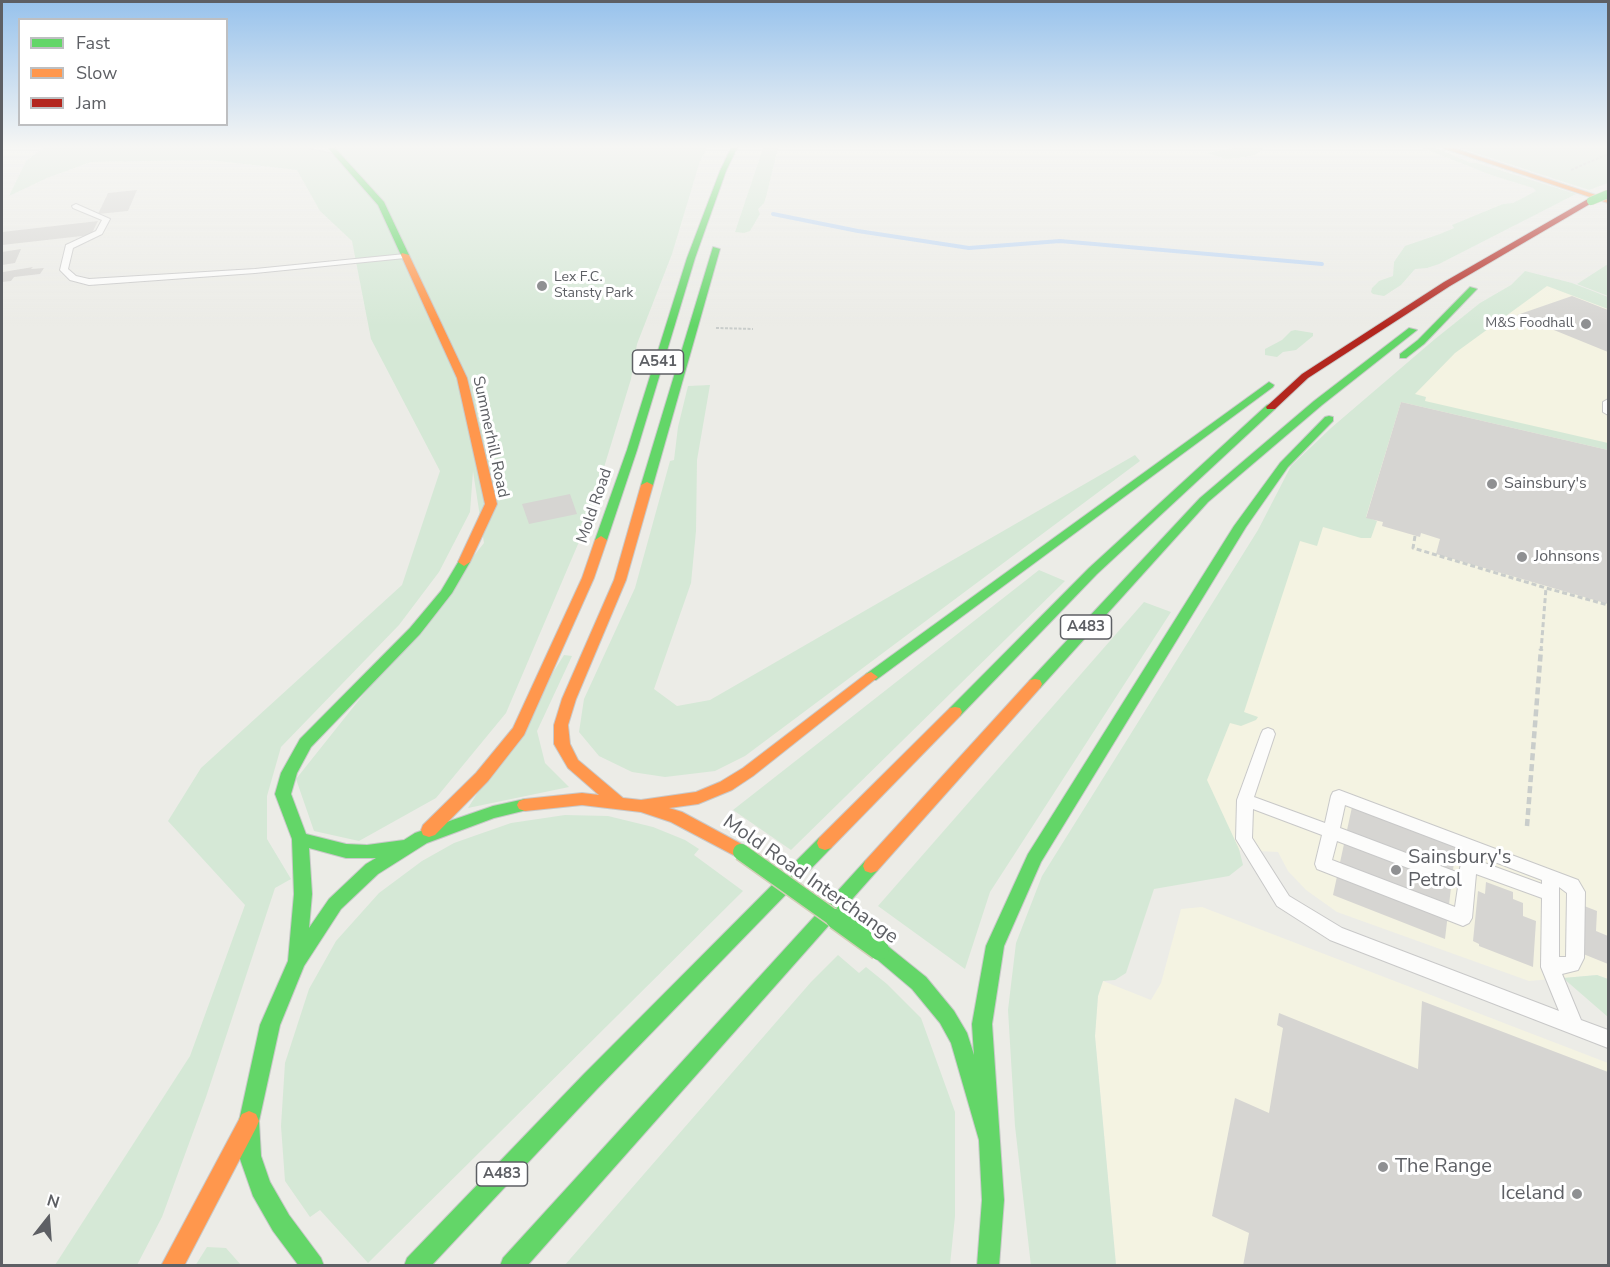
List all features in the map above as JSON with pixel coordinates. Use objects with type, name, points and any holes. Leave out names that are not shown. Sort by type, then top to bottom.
[{"type":"main road","name":"Summerhill Road","points":[[297,961],[303,894],[300,839],[283,794],[289,773],[305,743],[416,631],[446,593],[470,553],[492,504],[462,378],[382,207]]},
{"type":"main road","name":"Mold Road","points":[[617,801],[573,764],[562,744],[561,724],[568,699],[620,580],[681,327],[695,247],[710,207]]},
{"type":"main road","name":"A483","points":[[415,1266],[590,1083],[1093,571],[1305,376],[1460,276],[1581,207]]},
{"type":"main road","name":"Mold Road","points":[[421,838],[482,777],[519,731],[588,578],[632,450],[681,327],[722,233]]},
{"type":"main road","name":"A483","points":[[641,806],[698,798],[726,786],[748,772],[893,660],[1282,376],[1322,349],[1384,313],[1460,276]]},
{"type":"main road","name":"A483","points":[[511,1266],[1101,610],[1204,501],[1318,404],[1397,341],[1478,286],[1421,342],[1393,364]]},
{"type":"main road","points":[[989,1140],[982,1024],[989,972],[995,946],[1034,859],[1240,526],[1284,465],[1338,409]]},
{"type":"main road","name":"Mold Road Interchange","points":[[313,1266],[261,1188],[250,1156],[249,1121],[270,1025],[297,961],[335,904],[372,869],[405,847],[421,838],[493,812],[541,802],[582,799],[617,801],[641,806],[684,821],[741,852],[879,950],[919,983],[947,1017],[956,1032],[973,1077],[989,1140],[993,1200],[988,1266]]},
{"type":"main road","points":[[300,839],[346,851],[367,852],[405,847]]},
{"type":"main road","points":[[172,1266],[249,1121]]},
{"type":"lane","points":[[79,207],[106,219],[99,232],[69,247],[64,270],[73,278],[89,282],[277,269],[405,256]]},
{"type":"lane","points":[[1608,402],[1608,412]]},
{"type":"lane","points":[[1268,734],[1245,800],[1244,839],[1283,901],[1336,934],[1608,1039]]},
{"type":"lane","points":[[1550,967],[1572,964],[1575,958],[1576,892],[1572,885],[1339,796],[1323,864],[1463,918],[1468,864],[1551,894]]},
{"type":"lane","points":[[1245,800],[1467,883]]},
{"type":"lane","points":[[1551,876],[1550,967],[1574,1025]]},
{"type":"path","points":[[681,327],[753,329]]},
{"type":"path","points":[[1415,536],[1413,548],[1608,605]]},
{"type":"path","points":[[1527,826],[1546,588]]},
{"type":"shaded area","points":[[318,207],[686,207],[672,254],[637,344],[631,379],[587,523],[506,713],[436,798],[359,841],[314,831],[296,779],[484,543],[473,471],[470,512],[439,572],[399,625],[281,747],[267,796],[267,839],[291,879],[275,888],[206,1097],[162,1217],[137,1265],[55,1265],[190,1056],[245,905],[168,821],[201,768],[402,585],[440,471],[371,339],[352,241]]},
{"type":"shaded area","points":[[743,207],[760,207],[758,209],[760,214],[750,231],[735,232]]},
{"type":"shaded area","points":[[1495,207],[1550,207],[1439,264],[1415,269],[1401,285],[1384,296],[1371,292],[1379,281],[1393,276],[1394,262],[1405,246],[1454,228],[1452,225]]},
{"type":"shaded area","points":[[1608,264],[1608,296],[1577,284]]},
{"type":"shaded area","points":[[1525,271],[1572,283],[1608,297],[1608,309],[1547,286],[1455,353],[1415,394],[1426,397],[1425,401],[1608,443],[1608,450],[1401,402],[1366,517],[1377,521],[1371,538],[1361,538],[1323,527],[1317,546],[1300,541],[1244,712],[1258,717],[1241,726],[1230,723],[1207,780],[1239,849],[1243,865],[1229,876],[1154,889],[1126,973],[1115,980],[1103,981],[1098,996],[1095,1036],[1116,1265],[1031,1266],[1015,1126],[1008,1010],[1016,943],[1042,876],[1258,530],[1291,466],[1331,428],[1435,339],[1480,303],[1511,285]]},
{"type":"shaded area","points":[[1538,276],[1608,302],[1608,979],[1597,975],[1529,981],[1337,912],[1306,890],[1288,871],[1278,852],[1218,849],[1125,816],[1313,470]]},
{"type":"shaded area","points":[[1295,330],[1313,333],[1313,336],[1296,350],[1283,352],[1277,357],[1265,355],[1265,349]]},
{"type":"shaded area","points":[[710,385],[697,460],[696,531],[691,583],[654,689],[677,706],[710,700],[1135,455],[1140,461],[745,756],[715,771],[665,777],[632,772],[599,756],[579,732],[584,699],[635,588],[670,461],[674,460],[678,427],[688,386]]},
{"type":"shaded area","points":[[1039,570],[1065,581],[791,850],[733,810]]},
{"type":"shaded area","points":[[1144,602],[1171,612],[990,892],[965,969],[878,906]]},
{"type":"shaded area","points":[[564,655],[572,656],[537,731],[545,763],[569,787],[468,808]]},
{"type":"shaded area","points":[[565,815],[608,816],[653,827],[685,840],[699,849],[694,855],[743,891],[368,1263],[320,1210],[310,1217],[285,1181],[281,1126],[285,1063],[309,989],[336,941],[379,893],[422,861],[454,843],[511,823]]},
{"type":"shaded area","points":[[1202,907],[1608,1063],[1608,1265],[1116,1265],[1095,1036],[1098,996],[1103,981],[1151,1000],[1161,983],[1181,909]]},
{"type":"shaded area","points":[[838,955],[859,973],[866,967],[887,984],[921,1018],[955,1112],[955,1216],[950,1265],[564,1266],[811,982]]},
{"type":"shaded area","points":[[1597,975],[1608,979],[1608,1017],[1563,978]]},
{"type":"shaded area","points":[[207,1247],[226,1248],[241,1265],[195,1266]]},
{"type":"building","points":[[101,207],[130,207],[128,211],[98,214]]},
{"type":"building","points":[[98,221],[91,235],[2,245],[2,232]]},
{"type":"building","points":[[21,249],[15,263],[2,265],[2,252]]},
{"type":"building","points":[[33,267],[31,269],[44,268],[40,274],[14,277],[11,281],[2,282],[3,272]]},
{"type":"building","name":"M&S Foodhall","points":[[1572,296],[1608,310],[1608,352],[1517,315]]},
{"type":"building","name":"Sainsbury's","points":[[1401,402],[1608,450],[1608,604],[1436,554],[1440,539],[1421,533],[1420,537],[1382,526],[1383,522],[1366,518]]},
{"type":"building","points":[[570,494],[577,514],[529,524],[522,504]]},
{"type":"building","name":"Sainsbury's Petrol","points":[[1352,807],[1456,845],[1445,939],[1333,895]]},
{"type":"building","name":"Sainsbury's Petrol","points":[[1486,882],[1513,892],[1513,899],[1523,903],[1523,916],[1536,921],[1533,967],[1479,946],[1473,941],[1478,891],[1485,894]]},
{"type":"building","points":[[1569,900],[1597,911],[1596,931],[1608,936],[1608,964],[1566,947]]},
{"type":"building","name":"The Range","points":[[1422,1001],[1608,1072],[1608,1266],[1243,1266],[1249,1233],[1212,1216],[1235,1098],[1269,1113],[1283,1028],[1277,1025],[1279,1013],[1418,1069]]},
{"type":"waterway","points":[[773,214],[858,231],[969,248],[1060,241],[1322,264]]},
{"type":"traffic: fast","points":[[382,207],[405,255]]},
{"type":"traffic: fast","points":[[601,540],[632,450],[691,258],[710,207]]},
{"type":"traffic: fast","points":[[647,485],[716,249]]},
{"type":"traffic: fast","points":[[1403,356],[1421,342],[1473,289]]},
{"type":"traffic: fast","points":[[1035,684],[1204,500],[1318,403],[1412,330]]},
{"type":"traffic: fast","points":[[871,677],[1269,385]]},
{"type":"traffic: fast","points":[[955,712],[1093,571],[1271,407]]},
{"type":"traffic: fast","points":[[989,1140],[982,1024],[989,972],[995,946],[1034,859],[1240,526],[1284,465],[1329,419]]},
{"type":"traffic: fast","points":[[297,961],[303,894],[300,839],[283,794],[289,773],[305,743],[415,631],[446,593],[464,562]]},
{"type":"traffic: fast","points":[[313,1266],[281,1223],[261,1188],[250,1156],[249,1121],[270,1025],[297,961],[335,904],[372,869],[421,838],[493,812],[525,805]]},
{"type":"traffic: fast","points":[[300,839],[346,851],[367,852],[405,847]]},
{"type":"traffic: fast","points":[[415,1266],[590,1082],[825,843]]},
{"type":"traffic: fast","points":[[741,852],[879,950]]},
{"type":"traffic: fast","points":[[511,1266],[871,866]]},
{"type":"traffic: fast","points":[[879,950],[919,983],[947,1017],[960,1040],[989,1140],[993,1200],[988,1266]]},
{"type":"traffic: slow","points":[[405,255],[462,378],[491,504],[464,562]]},
{"type":"traffic: slow","points":[[617,801],[573,764],[562,744],[561,725],[569,699],[620,580],[647,485]]},
{"type":"traffic: slow","points":[[429,830],[482,777],[519,731],[588,578],[601,540]]},
{"type":"traffic: slow","points":[[641,806],[698,798],[726,786],[748,772],[871,677]]},
{"type":"traffic: slow","points":[[871,866],[1035,684]]},
{"type":"traffic: slow","points":[[825,843],[955,712]]},
{"type":"traffic: slow","points":[[525,805],[582,799],[641,806],[676,817],[741,852]]},
{"type":"traffic: slow","points":[[172,1266],[249,1121]]},
{"type":"traffic: jam","points":[[1271,407],[1305,376],[1447,284],[1580,207]]},
{"type":"place","name":"Lex F.C. Stansty Park","points":[[542,286]]},
{"type":"place","name":"M&S Foodhall","points":[[1586,324]]},
{"type":"place","name":"Sainsbury's","points":[[1492,484]]},
{"type":"place","name":"Johnsons","points":[[1522,557]]},
{"type":"place","name":"Sainsbury's Petrol","points":[[1396,870]]},
{"type":"place","name":"The Range","points":[[1383,1167]]},
{"type":"place","name":"Iceland","points":[[1577,1194]]}]
